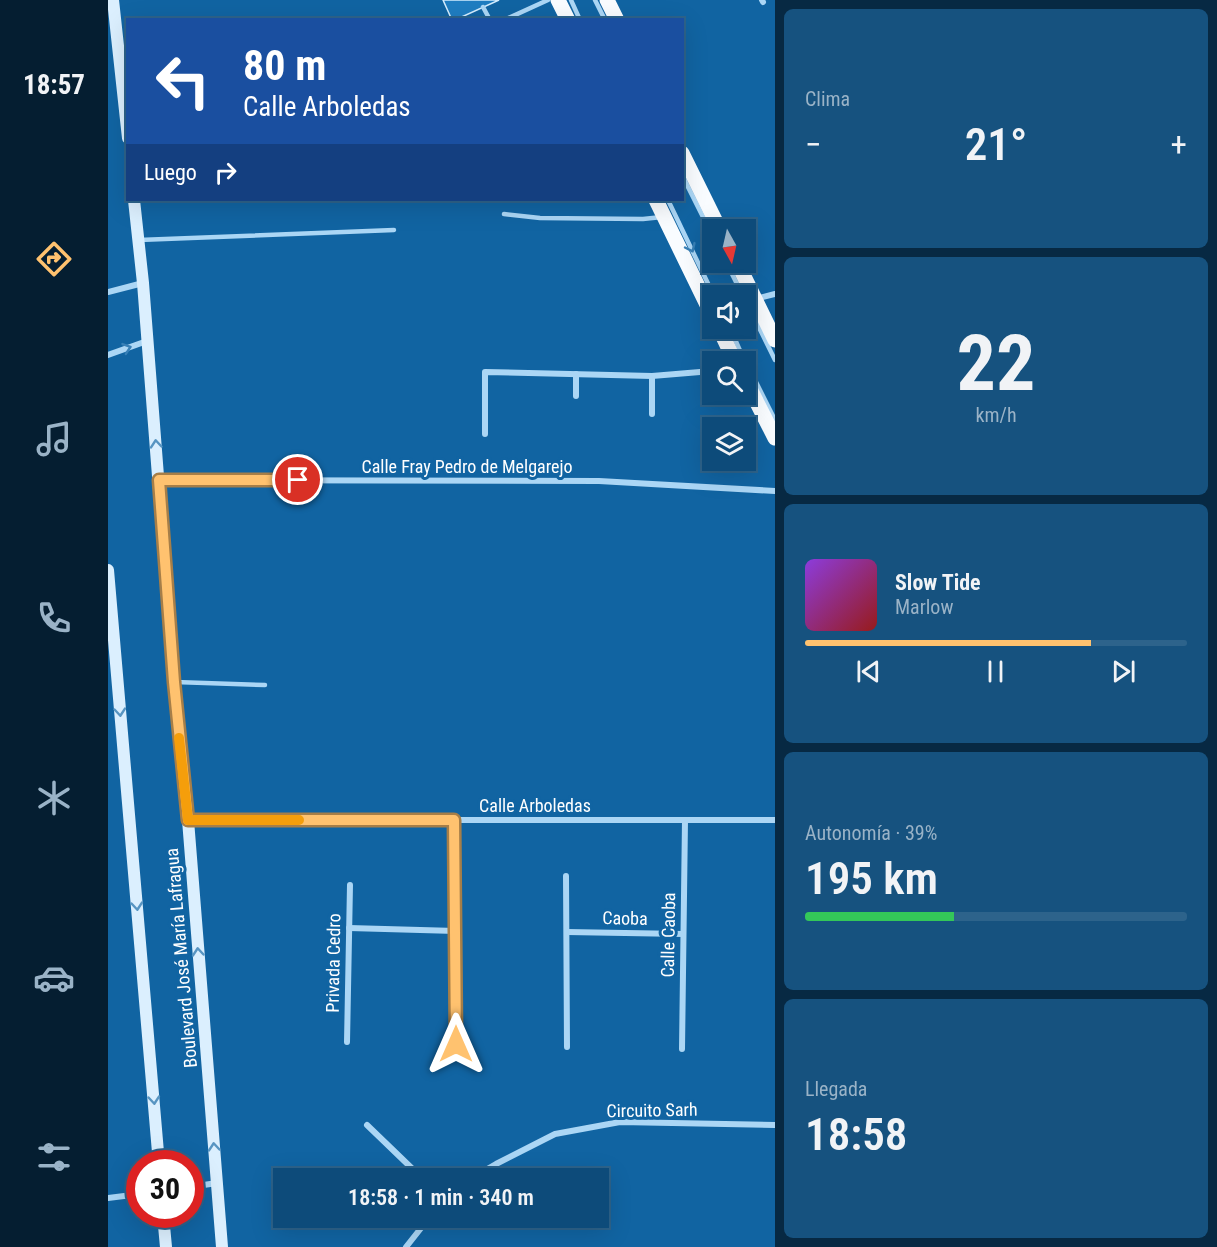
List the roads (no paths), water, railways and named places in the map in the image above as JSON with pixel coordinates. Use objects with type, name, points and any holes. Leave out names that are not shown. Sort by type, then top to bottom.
[{"type":"main road","points":[[113,0],[125,98]]},
{"type":"main road","points":[[558,0],[567,18]]},
{"type":"main road","points":[[607,0],[616,18]]},
{"type":"main road","points":[[684,157],[715,219]]},
{"type":"main road","name":"Boulevard José María Lafragua","points":[[134,201],[143,283],[222,1247]]},
{"type":"main road","points":[[657,201],[702,294]]},
{"type":"main road","points":[[756,312],[774,340]]},
{"type":"main road","points":[[756,401],[774,438]]},
{"type":"main road","points":[[108,570],[158,1150]]},
{"type":"main road","points":[[164,1228],[166,1247]]},
{"type":"street","points":[[108,292],[143,283]]},
{"type":"street","points":[[756,297],[774,294]]},
{"type":"street","points":[[108,355],[147,341]]},
{"type":"street","points":[[485,434],[485,372],[652,376],[702,372]]},
{"type":"street","points":[[576,374],[576,396]]},
{"type":"street","points":[[652,376],[652,414]]},
{"type":"street","name":"Calle Fray Pedro de Melgarejo","points":[[159,480],[599,481],[774,491]]},
{"type":"street","name":"Calle Arboledas","points":[[188,820],[774,820]]},
{"type":"street","points":[[454,820],[456,1044]]},
{"type":"street","name":"Calle Caoba","points":[[682,1049],[685,820]]},
{"type":"street","points":[[566,876],[567,1047]]},
{"type":"street","name":"Privada Cedro","points":[[347,1042],[350,885]]},
{"type":"street","points":[[349,928],[456,930]]},
{"type":"street","name":"Caoba","points":[[567,932],[683,934]]},
{"type":"street","name":"Circuito Sarh","points":[[489,1168],[555,1134],[620,1122],[774,1125]]},
{"type":"street","points":[[367,1125],[412,1168]]},
{"type":"street","points":[[204,1185],[217,1183]]},
{"type":"street","points":[[108,1198],[126,1196]]},
{"type":"street","points":[[406,1247],[421,1228]]},
{"type":"lane","points":[[508,18],[548,0]]},
{"type":"lane","points":[[571,0],[579,18]]},
{"type":"lane","points":[[595,0],[604,18]]},
{"type":"lane","points":[[483,7],[489,18]]},
{"type":"lane","points":[[684,179],[704,219]]},
{"type":"lane","points":[[668,201],[709,285]]},
{"type":"lane","points":[[504,214],[540,218],[643,219],[665,217]]},
{"type":"lane","points":[[138,240],[394,230]]},
{"type":"lane","points":[[756,318],[774,360]]},
{"type":"lane","points":[[756,383],[774,420]]},
{"type":"lane","points":[[174,682],[266,685]]}]
